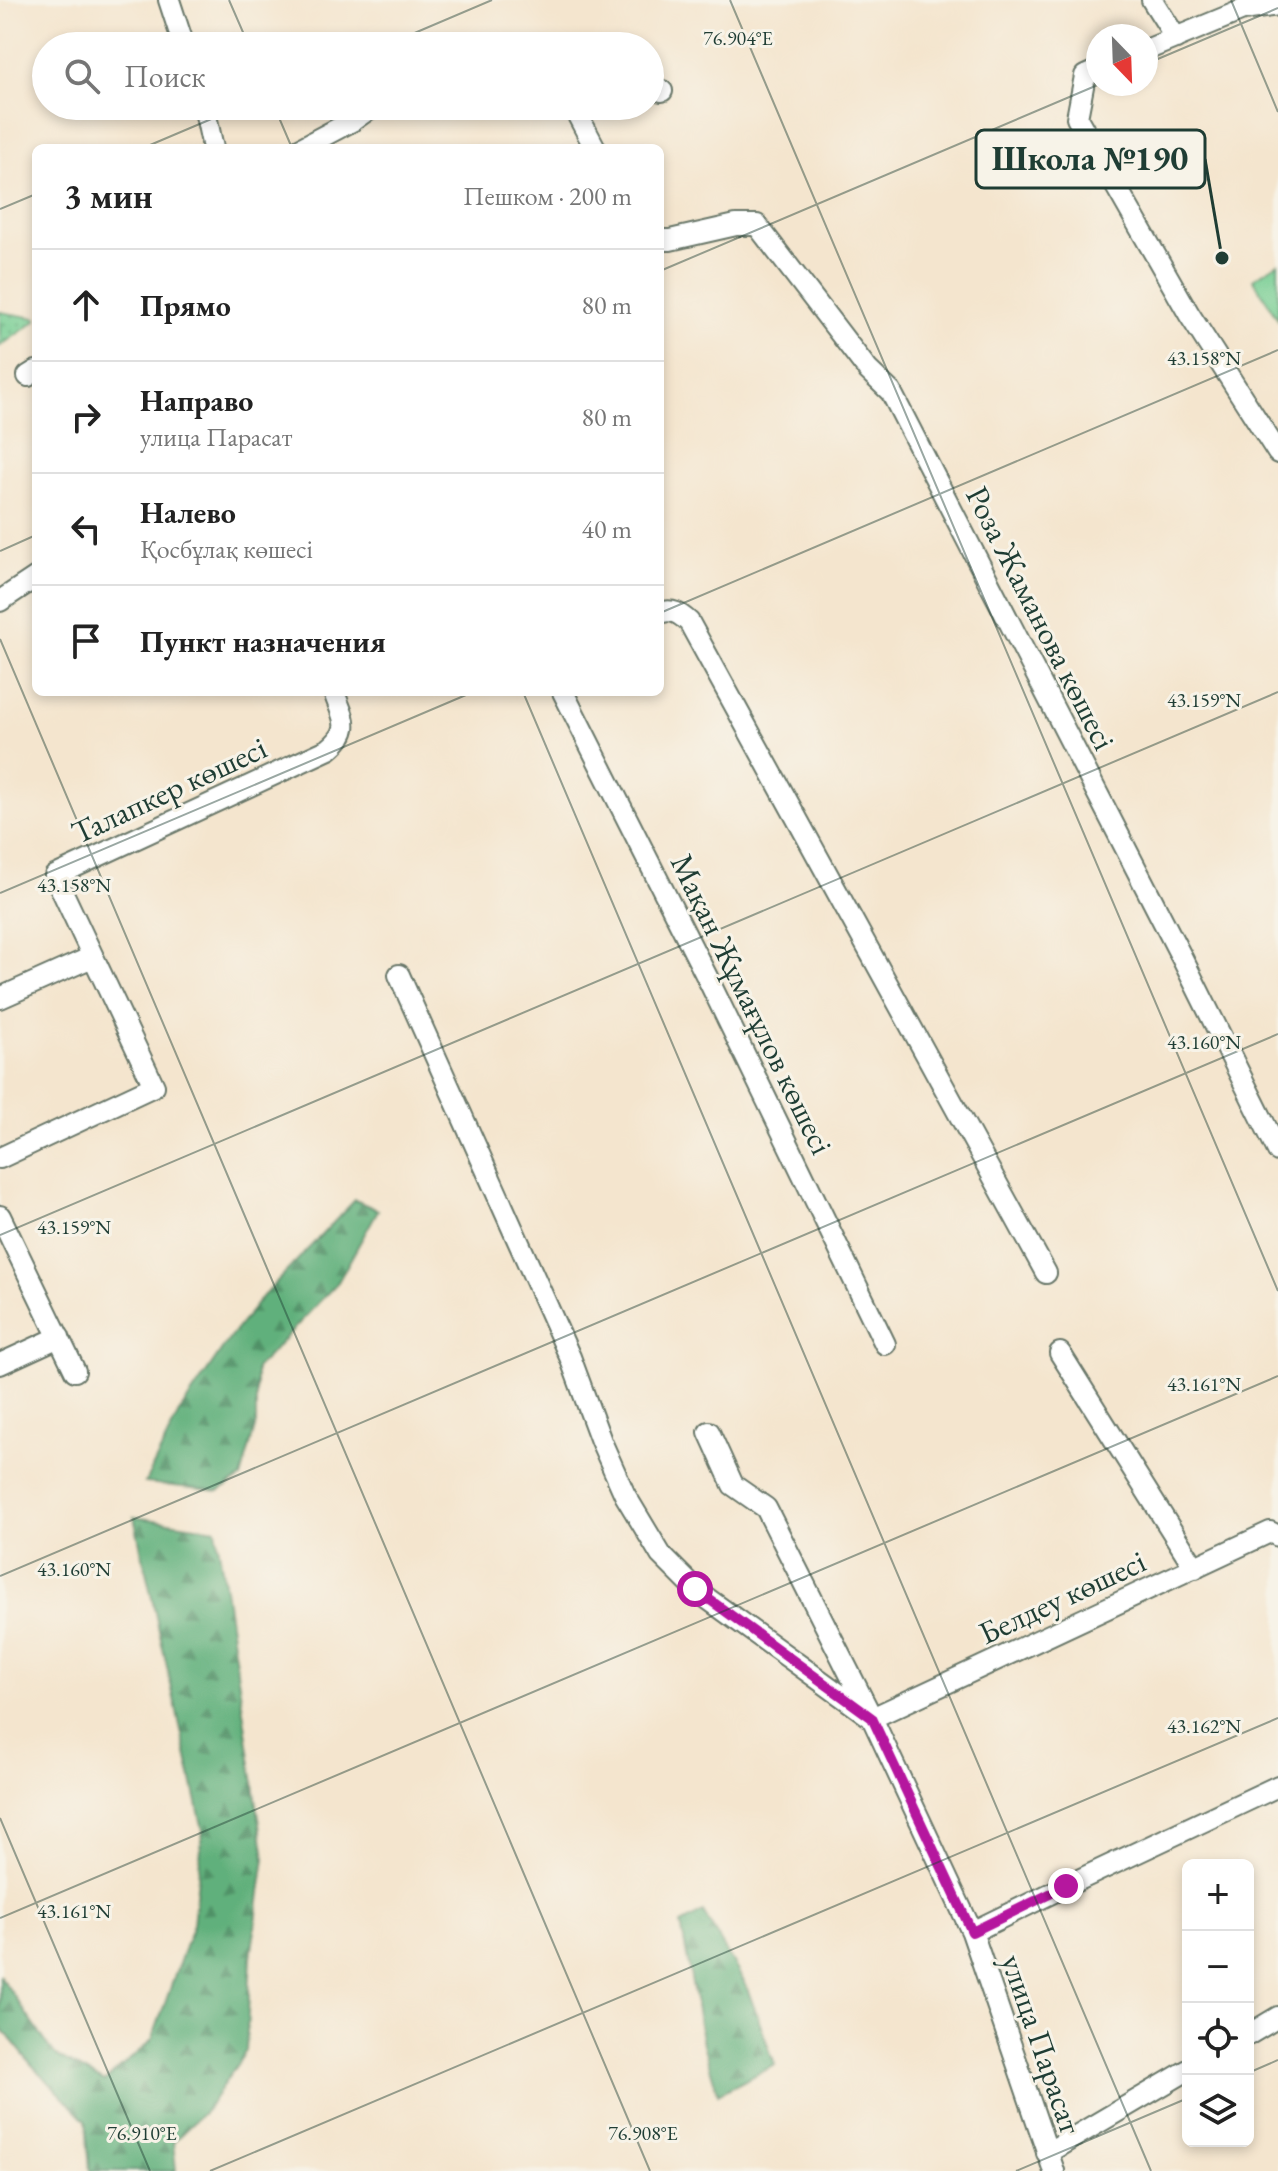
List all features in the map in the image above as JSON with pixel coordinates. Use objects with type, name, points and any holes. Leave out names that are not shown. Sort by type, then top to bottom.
[{"type":"street","points":[[169,0],[179,32]]},
{"type":"street","points":[[1152,0],[1176,38]]},
{"type":"street","points":[[1158,45],[1243,10],[1278,5]]},
{"type":"street","points":[[1086,76],[1077,118],[1189,314],[1278,453]]},
{"type":"street","points":[[207,120],[212,144]]},
{"type":"street","points":[[309,144],[353,120]]},
{"type":"street","points":[[580,120],[593,144]]},
{"type":"street","name":"Роза Жаманова көшесі","points":[[664,240],[736,225],[757,225],[868,370],[891,392],[1278,1151]]},
{"type":"street","points":[[0,601],[32,580]]},
{"type":"street","points":[[664,611],[678,612],[689,622],[1046,1273]]},
{"type":"street","name":"Талапкер көшесі","points":[[0,1158],[154,1086],[55,876],[329,749],[343,738],[345,724],[335,696]]},
{"type":"street","name":"Мақан Жұмағұлов көшесі","points":[[565,696],[707,977],[885,1344]]},
{"type":"street","points":[[0,998],[92,957]]},
{"type":"street","points":[[399,975],[570,1357],[625,1495],[661,1555],[697,1591],[872,1718]]},
{"type":"street","points":[[0,1216],[75,1371]]},
{"type":"street","points":[[0,1364],[59,1337]]},
{"type":"street","points":[[1060,1353],[1195,1568]]},
{"type":"street","name":"улица Парасат","points":[[709,1432],[733,1485],[766,1508],[872,1718],[972,1932],[1050,2162]]},
{"type":"street","name":"Белдеу көшесі","points":[[872,1718],[1270,1532],[1278,1536]]},
{"type":"street","points":[[972,1932],[1278,1786]]},
{"type":"street","points":[[1254,2031],[1278,2017]]},
{"type":"street","points":[[1050,2162],[1182,2074]]},
{"type":"green space","points":[[1278,263],[1278,319],[1253,279]]},
{"type":"green space","points":[[0,312],[32,317],[32,324],[0,346]]},
{"type":"green space","points":[[355,1200],[378,1210],[338,1282],[256,1369],[256,1424],[241,1478],[219,1491],[145,1483],[179,1413],[232,1335],[263,1296]]},
{"type":"green space","points":[[134,1517],[216,1529],[265,1858],[251,1957],[246,2051],[206,2110],[173,2142],[176,2171],[90,2171],[86,2120],[31,2064],[0,2026],[0,1976],[55,2055],[104,2082],[152,2040],[193,1924],[203,1830]]},
{"type":"green space","points":[[703,1912],[746,1985],[775,2065],[718,2094],[703,2044],[681,1924]]},
{"type":"place","name":"Школа №190","points":[[1222,258]]},
{"type":"route","points":[[695,1589],[872,1718],[972,1932],[1066,1886]]}]
